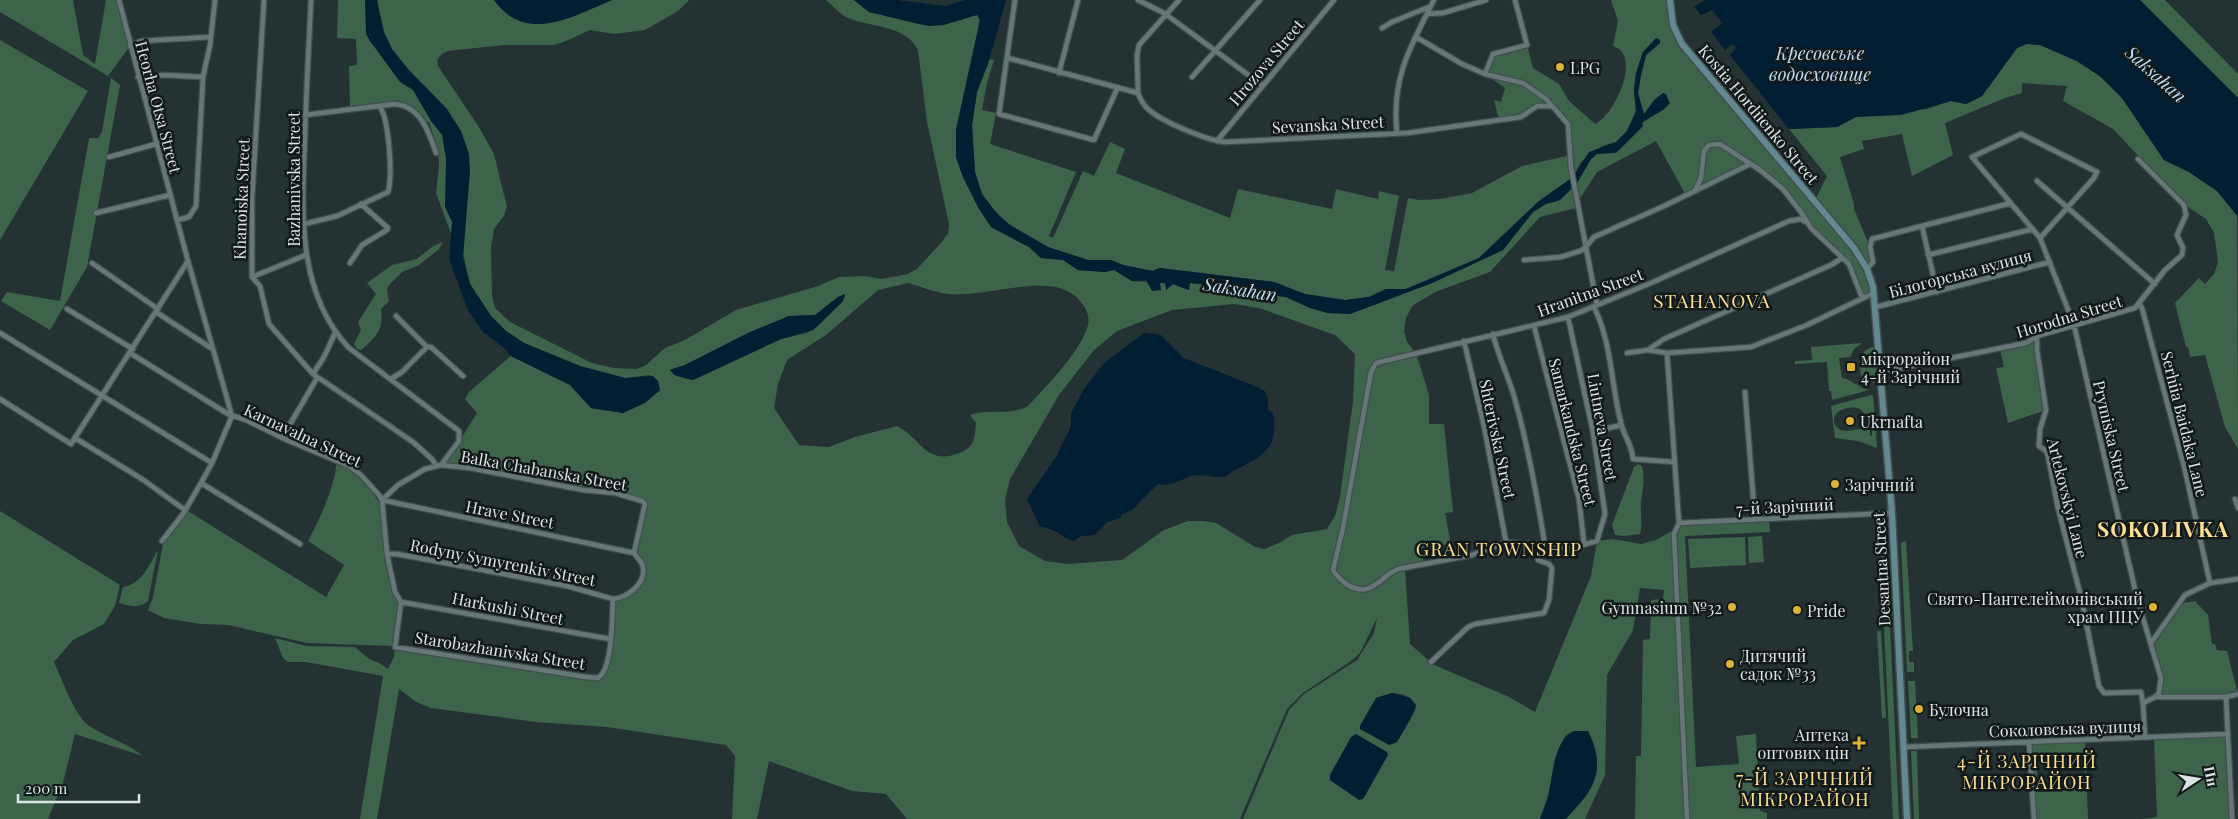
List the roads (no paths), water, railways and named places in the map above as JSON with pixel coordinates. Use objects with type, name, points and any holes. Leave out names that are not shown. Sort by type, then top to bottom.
[{"type":"main road","name":"Kostia Hordiienko Street","points":[[1670,0],[1673,26],[1682,44],[1846,236]]},
{"type":"main road","name":"Desantna Street","points":[[1846,236],[1868,269],[1876,307],[1892,513],[1907,819]]},
{"type":"street","name":"Heorha Otsa Street","points":[[119,0],[156,144],[232,416]]},
{"type":"street","points":[[177,220],[189,217],[196,206],[203,77],[211,37],[215,0]]},
{"type":"street","name":"Khanoiska Street","points":[[264,0],[253,179],[252,277],[260,286],[269,324],[315,376],[413,442],[438,465]]},
{"type":"street","name":"Bazhanivska Street","points":[[311,0],[305,115],[304,224],[306,255],[320,304],[335,333],[349,348],[422,405],[459,431],[459,441],[438,465]]},
{"type":"street","points":[[1015,0],[999,109],[1000,114],[1094,140],[1117,89]]},
{"type":"street","points":[[1059,73],[1078,0]]},
{"type":"street","points":[[1138,0],[1166,14],[1262,85]]},
{"type":"street","points":[[1008,58],[1117,89],[1138,93],[1137,50],[1179,0]]},
{"type":"street","points":[[1192,77],[1260,0]]},
{"type":"street","name":"Hrozova Street","points":[[1217,141],[1334,0]]},
{"type":"street","points":[[1397,133],[1395,106],[1397,85],[1407,55],[1434,0]]},
{"type":"street","points":[[1427,14],[1443,14],[1486,0]]},
{"type":"street","points":[[1486,74],[1493,54],[1527,45],[1515,0]]},
{"type":"street","points":[[1382,28],[1431,6]]},
{"type":"street","points":[[130,46],[147,40],[211,37]]},
{"type":"street","points":[[1416,37],[1453,60],[1486,74],[1523,83],[1546,99],[1568,124],[1571,168],[1595,306],[1606,340],[1621,425],[1630,442],[1633,459],[1674,462]]},
{"type":"street","points":[[138,77],[164,75],[203,77]]},
{"type":"street","name":"Sevanska Street","points":[[1138,93],[1144,106],[1156,115],[1217,141],[1397,133],[1521,117],[1537,106],[1551,106]]},
{"type":"street","points":[[305,115],[400,104],[414,111],[429,134],[436,153]]},
{"type":"street","points":[[304,224],[336,216],[387,193],[389,190],[386,118],[380,107]]},
{"type":"street","name":"Prymiska Street","points":[[2068,208],[2094,178],[2096,172],[2021,134],[1972,157],[2040,238],[2074,325],[2137,598],[2161,678],[2160,689],[2155,697]]},
{"type":"street","points":[[109,157],[156,144]]},
{"type":"street","points":[[1695,191],[1701,178],[1702,156],[1709,145],[1720,144],[1772,179],[1783,189],[1802,212],[1806,222],[1849,264],[1861,295],[1864,297]]},
{"type":"street","name":"Horodna Street","points":[[1881,372],[2026,343],[2037,336],[2132,311],[2183,252],[2177,235],[2186,215],[2184,205],[2138,159]]},
{"type":"street","points":[[1524,260],[1561,257],[1585,248],[1594,238],[1750,164]]},
{"type":"street","points":[[2037,181],[2154,284]]},
{"type":"street","points":[[96,212],[170,195]]},
{"type":"street","points":[[1868,269],[1872,262],[1870,247],[1872,239],[2012,203]]},
{"type":"street","points":[[350,263],[359,248],[388,228],[361,204]]},
{"type":"street","points":[[2040,238],[2068,208]]},
{"type":"street","name":"Hranitna Street","points":[[1506,542],[1472,555],[1398,569],[1391,572],[1375,586],[1368,588],[1355,588],[1335,575],[1333,570],[1343,528],[1370,372],[1373,366],[1379,361],[1568,317],[1789,222],[1800,219],[1806,222]]},
{"type":"street","points":[[1922,226],[1937,292]]},
{"type":"street","points":[[1928,255],[2033,229]]},
{"type":"street","points":[[252,277],[306,255]]},
{"type":"street","points":[[1648,350],[1664,339],[1734,310],[1831,265],[1842,258]]},
{"type":"street","points":[[0,399],[71,444],[188,261]]},
{"type":"street","name":"Білогорська вулиця","points":[[1876,307],[2050,262]]},
{"type":"street","points":[[92,263],[212,348]]},
{"type":"street","points":[[1627,353],[1648,350],[1667,353],[1751,347],[1815,321],[1874,293]]},
{"type":"street","name":"Serhiia Baidaka Lane","points":[[2139,304],[2142,308],[2180,450],[2210,583]]},
{"type":"street","name":"Karnavalna Street","points":[[67,310],[232,416],[246,420],[282,438],[349,466],[374,487],[382,500]]},
{"type":"street","points":[[396,316],[427,347],[431,347],[463,376]]},
{"type":"street","name":"Liutneva Street","points":[[1568,317],[1593,432],[1605,514],[1597,541],[1584,544]]},
{"type":"street","name":"Samarkandska Street","points":[[1534,326],[1579,499],[1584,544]]},
{"type":"street","points":[[0,333],[212,463]]},
{"type":"street","points":[[282,438],[315,376],[335,333]]},
{"type":"street","points":[[1431,662],[1468,627],[1475,624],[1544,612],[1550,600],[1552,568],[1549,564],[1538,560],[1544,546],[1531,466],[1514,396],[1497,352],[1493,334]]},
{"type":"street","name":"Artekovskyi Lane","points":[[2037,336],[2036,350],[2046,410],[2040,429],[2039,446],[2046,451],[2048,456],[2099,686],[2104,693],[2139,691],[2143,694],[2143,703]]},
{"type":"street","name":"Shterivska Street","points":[[1464,341],[1484,426],[1506,542]]},
{"type":"street","points":[[2026,343],[2036,350]]},
{"type":"street","points":[[391,379],[402,372],[427,347]]},
{"type":"street","points":[[1667,353],[1679,524],[1674,534],[1687,819]]},
{"type":"street","points":[[1744,392],[1754,520]]},
{"type":"street","points":[[162,541],[185,510],[201,483],[212,463],[232,416]]},
{"type":"street","points":[[1593,432],[1621,425]]},
{"type":"street","points":[[75,438],[142,480],[185,510]]},
{"type":"street","points":[[401,602],[395,592],[387,554],[382,500],[398,485],[425,469],[438,465]]},
{"type":"street","name":"Balka Chabanska Street","points":[[438,465],[470,468],[574,488],[615,493],[642,501],[645,504],[634,553]]},
{"type":"street","points":[[201,483],[300,544]]},
{"type":"street","name":"Serhiia Baidaka Lane","points":[[2235,498],[2238,508]]},
{"type":"street","name":"Hrave Street","points":[[382,500],[634,553]]},
{"type":"street","name":"7-й Зарічний","points":[[1679,524],[1892,513]]},
{"type":"street","points":[[1506,542],[1576,548],[1584,544]]},
{"type":"street","points":[[610,639],[613,599],[628,596],[639,581],[643,566],[634,553]]},
{"type":"street","name":"Rodyny Symyrenkiv Street","points":[[387,554],[396,554],[567,586],[613,599]]},
{"type":"street","points":[[2150,643],[2185,595],[2210,583],[2238,580]]},
{"type":"street","name":"Harkushi Street","points":[[401,602],[610,639]]},
{"type":"street","name":"Starobazhanivska Street","points":[[401,602],[396,646],[565,675],[600,677],[608,661],[610,639]]},
{"type":"street","points":[[2145,737],[2143,703],[2155,697],[2226,696],[2238,694]]},
{"type":"street","points":[[2226,696],[2232,819]]},
{"type":"street","name":"Соколовська вулиця","points":[[1903,747],[2228,734]]},
{"type":"street","points":[[2029,742],[2034,819]]},
{"type":"water","points":[[365,0],[377,0],[384,32],[392,49],[409,70],[447,109],[461,131],[469,154],[470,171],[463,258],[470,284],[491,316],[506,331],[524,343],[580,366],[625,378],[653,376],[658,381],[660,390],[645,403],[623,413],[591,408],[570,385],[511,356],[504,348],[483,332],[468,310],[449,259],[452,222],[445,207],[446,159],[442,135],[431,121],[413,90],[400,82],[366,34]]},
{"type":"water","points":[[494,0],[612,0],[566,19],[535,24],[520,21],[506,14]]},
{"type":"water","points":[[854,0],[897,0],[945,6],[965,0],[1006,0],[988,64],[977,92],[972,125],[975,172],[982,194],[998,215],[1010,225],[1048,247],[1088,260],[1111,260],[1123,265],[1152,271],[1160,268],[1274,282],[1305,294],[1345,300],[1369,297],[1386,289],[1406,289],[1479,258],[1539,201],[1573,177],[1589,152],[1616,142],[1627,131],[1636,111],[1634,90],[1636,73],[1643,52],[1656,38],[1660,40],[1660,43],[1646,55],[1638,93],[1644,114],[1655,99],[1663,93],[1666,94],[1670,103],[1663,110],[1642,122],[1643,126],[1618,151],[1615,153],[1597,154],[1591,159],[1577,183],[1560,200],[1546,204],[1533,212],[1503,250],[1432,283],[1350,314],[1327,313],[1310,308],[1286,297],[1270,295],[1268,301],[1247,291],[1221,285],[1190,283],[1189,290],[1173,284],[1166,290],[1165,283],[1160,283],[1161,290],[1152,291],[1146,280],[1132,281],[1114,270],[1105,272],[1078,270],[1063,260],[1041,258],[1029,247],[991,227],[978,207],[963,177],[956,157],[956,130],[980,20],[977,15],[944,25],[928,26],[869,12]]},
{"type":"water","name":"Кресовське водосховище","points":[[1705,0],[2140,0],[2238,98],[2238,217],[2217,191],[2189,172],[2164,160],[2122,98],[2101,77],[2077,61],[2040,45],[2027,44],[2017,48],[1982,96],[1966,104],[1951,101],[1901,115],[1856,117],[1837,127],[1789,129],[1730,55],[1736,48],[1733,44],[1725,50],[1711,32],[1722,23],[1712,10],[1701,15],[1694,7]]},
{"type":"water","points":[[845,294],[843,301],[813,330],[781,339],[693,380],[674,375],[670,370],[685,365],[748,333],[789,316],[815,315],[838,297]]},
{"type":"water","points":[[1144,333],[1161,335],[1184,358],[1265,391],[1268,400],[1268,410],[1273,413],[1274,435],[1271,443],[1261,455],[1226,476],[1195,475],[1171,484],[1158,484],[1131,511],[1122,514],[1120,518],[1107,522],[1094,535],[1081,536],[1074,541],[1053,530],[1040,527],[1027,499],[1056,457],[1071,426],[1071,413],[1084,389],[1104,363]]},
{"type":"water","points":[[1392,693],[1410,698],[1416,705],[1397,742],[1389,745],[1360,729],[1360,726],[1376,698]]},
{"type":"water","points":[[1574,731],[1588,731],[1592,741],[1597,759],[1596,776],[1593,784],[1582,801],[1566,819],[1540,819],[1548,797],[1558,751],[1567,736]]},
{"type":"water","points":[[1356,734],[1387,752],[1388,755],[1363,799],[1359,800],[1330,780],[1330,775],[1351,737]]},
{"type":"place","name":"LPG","points":[[1560,67]]},
{"type":"place","name":"мікрорайон 4-й Зарічний","points":[[1851,367]]},
{"type":"place","name":"Ukrnafta","points":[[1850,421]]},
{"type":"place","name":"Зарічний","points":[[1835,484]]},
{"type":"place","name":"Gymnasium №32","points":[[1732,607]]},
{"type":"place","name":"Свято-Пантелеймонівський храм ПЦУ","points":[[2153,607]]},
{"type":"place","name":"Pride","points":[[1797,610]]},
{"type":"place","name":"Дитячий садок №33","points":[[1730,664]]},
{"type":"place","name":"Булочна","points":[[1919,709]]},
{"type":"place","name":"Аптека оптових цін","points":[[1859,743]]},
{"type":"district","name":"STAHANOVA","points":[[1712,300]]},
{"type":"district","name":"SOKOLIVKA","points":[[2163,528]]},
{"type":"district","name":"GRAN TOWNSHIP","points":[[1499,548]]},
{"type":"district","name":"4-Й ЗАРІЧНИЙ МІКРОРАЙОН","points":[[2027,771]]},
{"type":"district","name":"7-Й ЗАРІЧНИЙ МІКРОРАЙОН","points":[[1805,788]]},
{"type":"water label","name":"Saksahan","points":[[2156,74]]},
{"type":"water label","name":"Saksahan","points":[[1240,289]]}]
